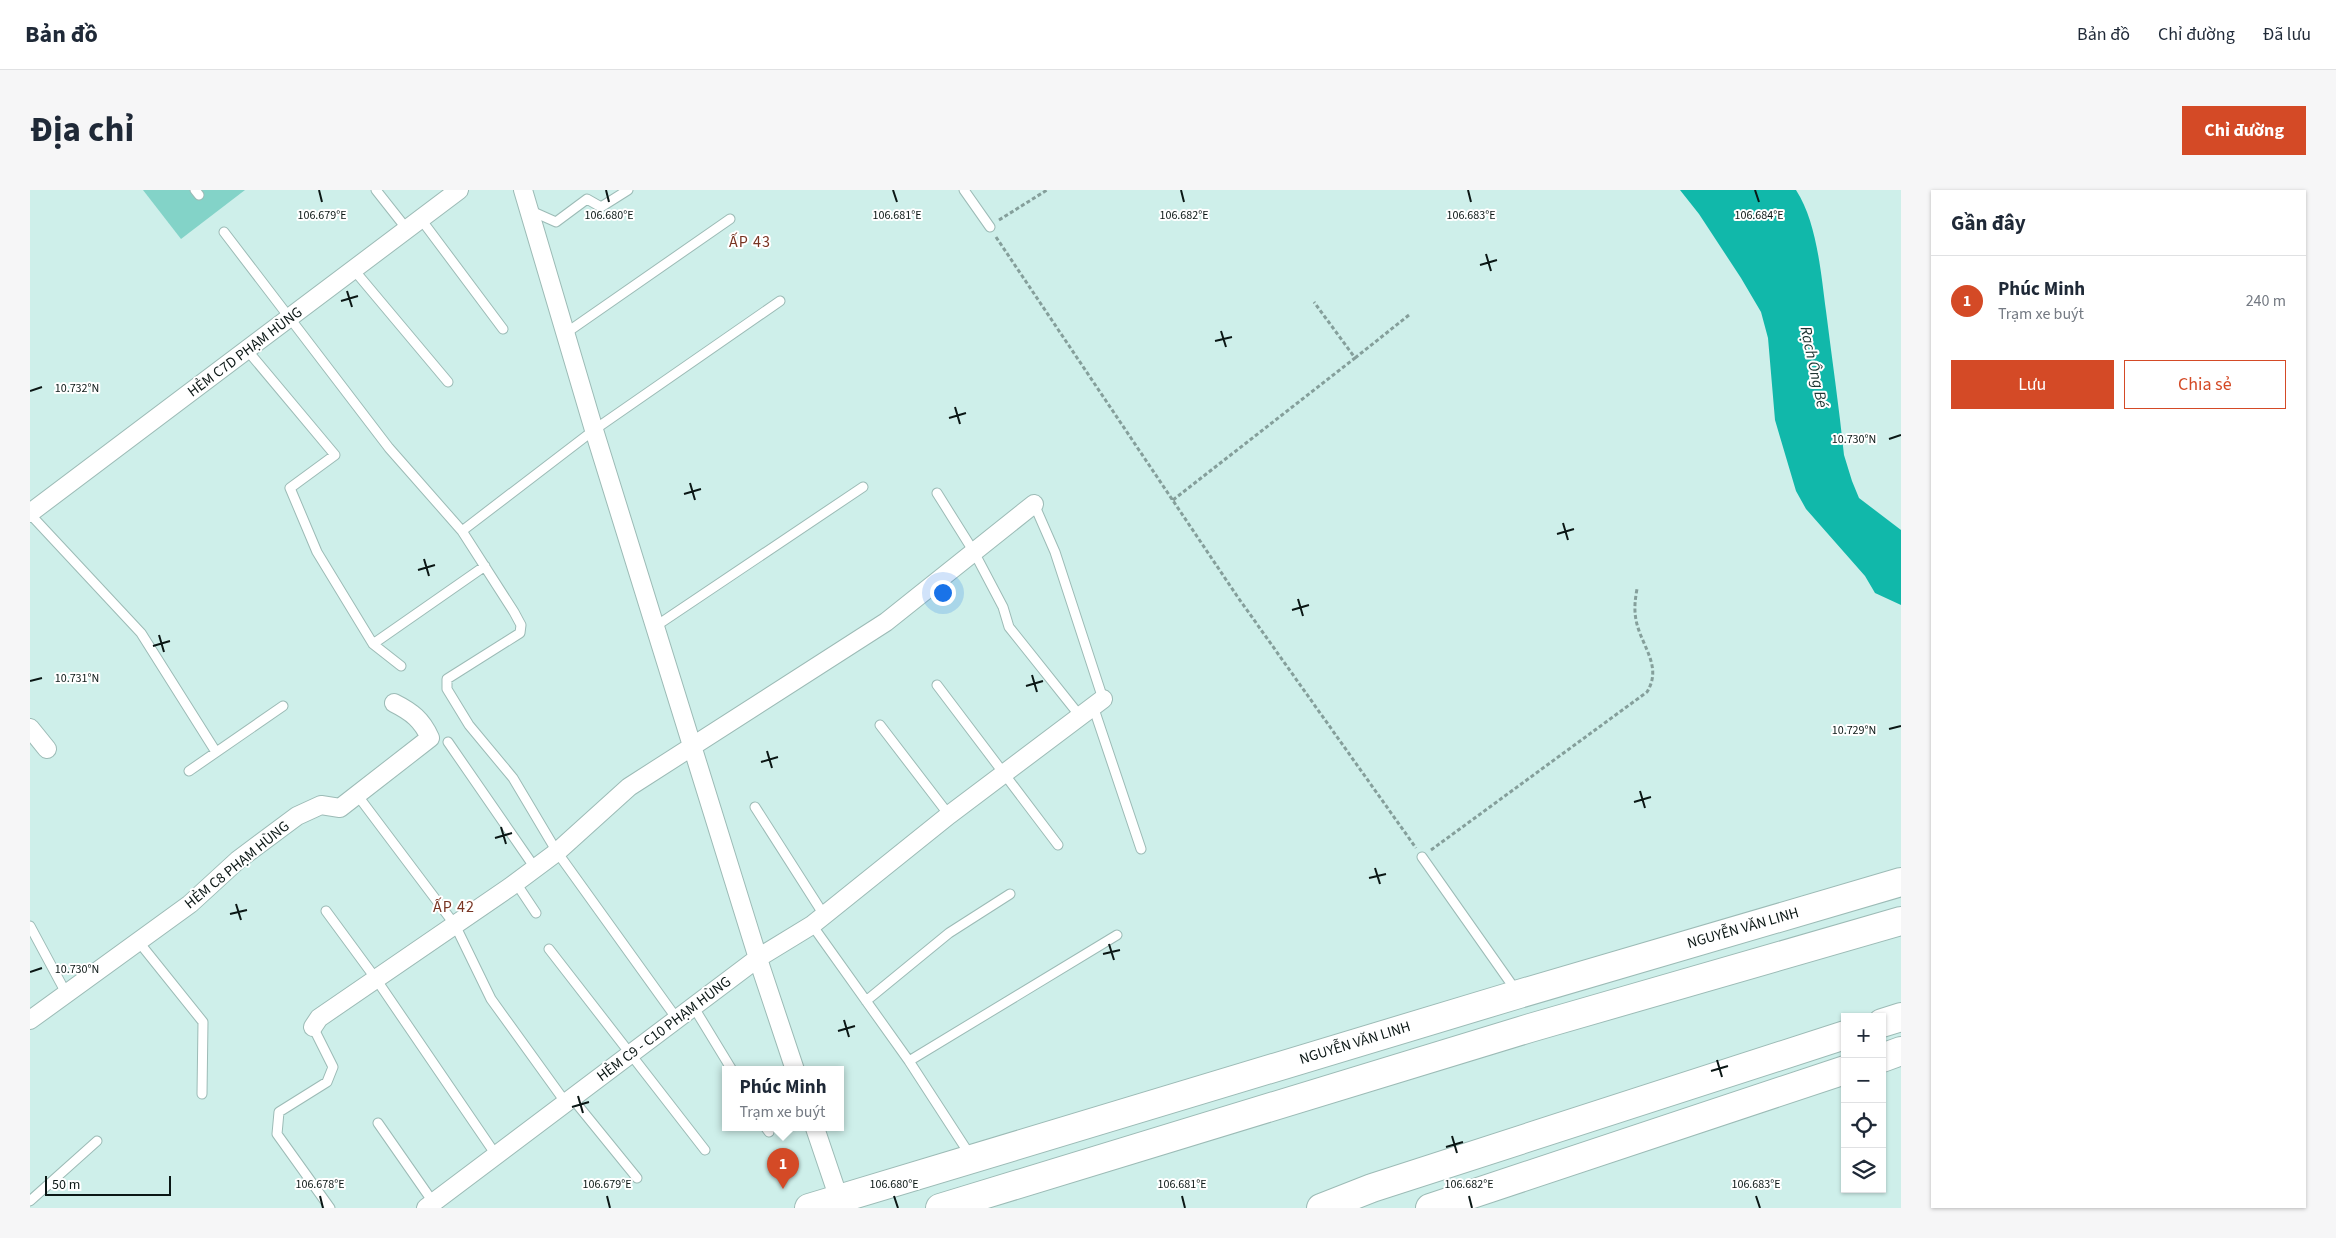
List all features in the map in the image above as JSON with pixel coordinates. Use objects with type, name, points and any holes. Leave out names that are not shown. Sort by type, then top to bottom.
[{"type":"main road","name":"NGUYỄN VĂN LINH","points":[[809,1208],[1518,994],[1901,882]]},
{"type":"main road","points":[[940,1208],[1530,1028],[1901,921]]},
{"type":"main road","points":[[1886,1022],[1901,1017]]},
{"type":"main road","points":[[1321,1208],[1372,1188],[1841,1036]]},
{"type":"main road","points":[[1886,1057],[1901,1051]]},
{"type":"main road","points":[[1430,1208],[1841,1071]]},
{"type":"street","name":"HẺM C7D PHẠM HÙNG","points":[[30,513],[354,270],[406,228],[459,190]]},
{"type":"street","points":[[523,190],[594,430],[694,746],[758,958],[794,1066]]},
{"type":"street","points":[[313,1027],[320,1018],[516,883],[557,852],[629,787],[886,622],[1034,504]]},
{"type":"street","name":"HẺM C8 PHẠM HÙNG","points":[[30,1020],[190,904],[238,860],[297,816],[321,805],[340,808],[358,796],[430,738],[420,719],[411,711],[394,703]]},
{"type":"street","name":"HẺM C9 - C10 PHẠM HÙNG","points":[[429,1205],[632,1055],[693,1006],[758,958],[818,920],[949,815],[1092,707]]},
{"type":"street","points":[[30,728],[47,749]]},
{"type":"street","points":[[816,1131],[839,1199]]},
{"type":"lane","points":[[376,190],[406,228]]},
{"type":"lane","points":[[529,210],[556,222],[587,199],[601,207],[628,190]]},
{"type":"lane","points":[[964,190],[990,227]]},
{"type":"lane","points":[[420,218],[503,329]]},
{"type":"lane","points":[[566,333],[730,219]]},
{"type":"lane","points":[[224,232],[389,448],[462,531],[514,612],[522,629],[520,633],[447,679],[447,689],[469,725],[512,778],[557,852],[677,1019]]},
{"type":"lane","points":[[354,270],[448,382]]},
{"type":"lane","points":[[462,531],[594,430],[780,301]]},
{"type":"lane","points":[[247,350],[335,455],[290,488],[317,552],[373,644],[400,666]]},
{"type":"lane","points":[[656,626],[863,487]]},
{"type":"lane","points":[[937,493],[974,552],[1002,607],[1009,627],[1092,707]]},
{"type":"lane","points":[[1034,504],[1054,552],[1092,707],[1141,849]]},
{"type":"lane","points":[[30,513],[141,634],[216,752]]},
{"type":"lane","points":[[373,644],[485,566]]},
{"type":"lane","points":[[937,685],[1058,845]]},
{"type":"lane","points":[[188,770],[283,706]]},
{"type":"lane","points":[[880,725],[949,815]]},
{"type":"lane","points":[[448,742],[535,868]]},
{"type":"lane","points":[[358,796],[455,925],[491,999],[569,1100],[637,1178]]},
{"type":"lane","points":[[755,807],[866,1001],[910,1061],[973,1159]]},
{"type":"lane","points":[[1422,857],[1518,994]]},
{"type":"lane","points":[[516,883],[536,913]]},
{"type":"lane","points":[[866,1001],[949,934],[1010,894]]},
{"type":"lane","points":[[326,911],[376,979],[496,1155]]},
{"type":"lane","points":[[30,926],[66,993]]},
{"type":"lane","points":[[910,1061],[1117,935]]},
{"type":"lane","points":[[138,941],[203,1022],[202,1094]]},
{"type":"lane","points":[[549,949],[705,1150]]},
{"type":"lane","points":[[693,1006],[730,1066]]},
{"type":"lane","points":[[313,1027],[333,1067],[327,1082],[279,1112],[277,1134],[330,1208]]},
{"type":"lane","points":[[378,1123],[429,1205]]},
{"type":"lane","points":[[30,1201],[97,1141]]},
{"type":"path","points":[[1047,190],[1013,210],[990,227],[1237,596],[1422,857],[1647,692],[1653,682],[1653,669],[1636,622],[1634,606],[1637,589]]},
{"type":"path","points":[[1314,302],[1355,358]]},
{"type":"path","points":[[1173,500],[1409,315]]},
{"type":"green space","points":[[143,190],[245,190],[181,239]]},
{"type":"water","name":"Rạch Ông Bé","points":[[1680,190],[1796,190],[1803,203],[1809,217],[1820,265],[1844,455],[1859,498],[1901,530],[1901,605],[1875,593],[1865,576],[1806,509],[1796,491],[1775,420],[1768,338],[1761,312],[1699,214]]},
{"type":"place","name":"Phúc Minh","points":[[783,1189]]},
{"type":"district","name":"ẤP 43","points":[[750,242]]},
{"type":"district","name":"ẤP 42","points":[[454,907]]}]
